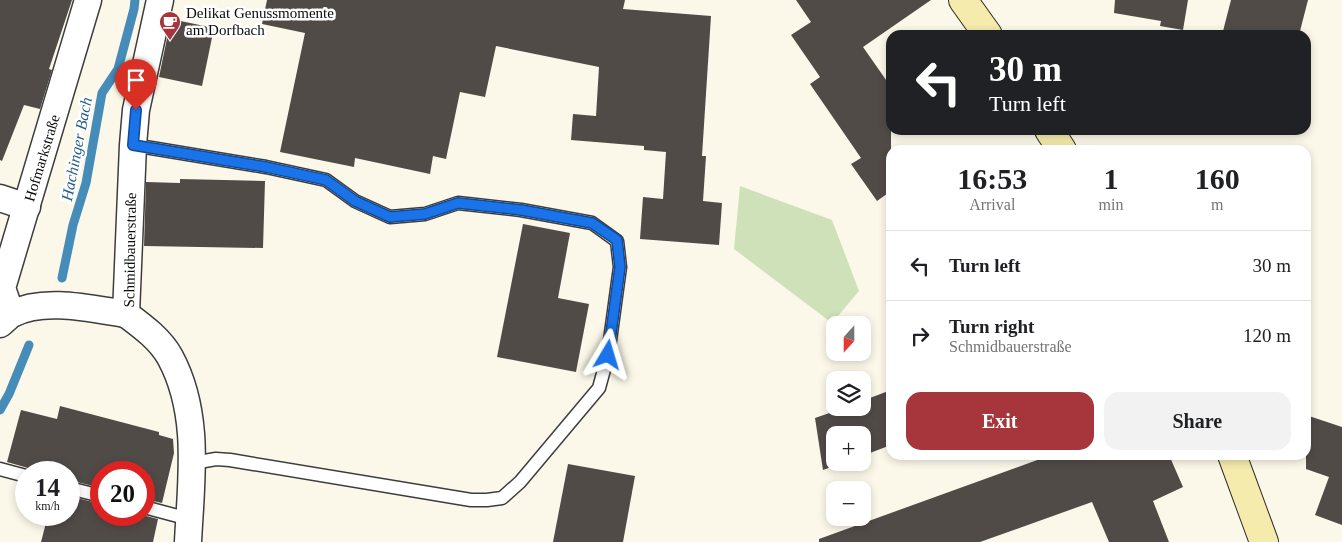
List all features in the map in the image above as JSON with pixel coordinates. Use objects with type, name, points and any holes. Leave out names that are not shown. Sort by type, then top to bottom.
[{"type":"main road","points":[[963,0],[984,30]]},
{"type":"main road","points":[[1234,460],[1264,542]]},
{"type":"street","name":"Hofmarkstraße","points":[[88,0],[2,288],[5,319],[24,310],[54,305],[126,314]]},
{"type":"street","name":"Schmidbauerstraße","points":[[160,0],[136,110],[126,314],[149,331],[170,356],[187,399],[193,462],[188,530]]},
{"type":"street","points":[[0,198],[27,207]]},
{"type":"lane","points":[[133,145],[266,167],[326,180],[355,201],[390,217],[425,214],[458,203],[521,210],[592,223],[617,240],[620,267],[608,355],[599,388],[520,482],[502,498],[472,500],[230,460],[216,459],[193,462]]},
{"type":"lane","points":[[0,470],[15,473]]},
{"type":"lane","points":[[155,513],[188,530]]},
{"type":"green space","points":[[740,186],[832,220],[859,291],[838,316],[826,316],[826,318],[734,249]]},
{"type":"building","points":[[0,0],[72,0],[49,69],[52,70],[40,109],[24,105],[2,161],[0,160]]},
{"type":"building","points":[[267,0],[625,0],[623,9],[711,16],[702,156],[706,156],[703,201],[722,203],[719,245],[640,239],[643,197],[663,199],[666,152],[644,150],[644,146],[571,140],[573,114],[596,116],[599,67],[496,46],[485,97],[460,92],[446,159],[433,156],[430,174],[355,158],[354,167],[280,152],[305,33],[262,24]]},
{"type":"building","points":[[796,0],[931,0],[863,47],[886,80],[886,135],[891,135],[891,145],[886,145],[886,195],[877,201],[851,164],[861,158],[810,84],[820,77],[791,35],[811,22]]},
{"type":"building","points":[[1115,0],[1188,0],[1183,30],[1160,26],[1161,21],[1114,13]]},
{"type":"building","points":[[1231,0],[1308,0],[1300,30],[1223,30]]},
{"type":"building","points":[[171,19],[214,28],[202,86],[159,77]]},
{"type":"building","points":[[180,179],[265,181],[263,248],[144,246],[146,182],[180,183]]},
{"type":"building","points":[[523,224],[570,233],[558,298],[589,304],[576,372],[497,357]]},
{"type":"building","points":[[886,392],[886,447],[871,453],[871,426],[826,426],[826,469],[823,470],[815,418],[826,414],[826,416],[871,416],[871,398]]},
{"type":"building","points":[[60,406],[159,432],[159,435],[173,439],[174,453],[162,503],[155,501],[155,461],[90,461],[90,485],[80,483],[80,461],[15,461],[15,464],[7,462],[21,410],[57,419]]},
{"type":"building","points":[[1311,417],[1342,427],[1342,525],[1315,515],[1329,477],[1306,469],[1306,460],[1311,460]]},
{"type":"building","points":[[1037,460],[1171,460],[1183,487],[1153,501],[1169,542],[1109,542],[1092,502],[980,542],[819,542],[819,539],[855,526],[871,526],[871,520]]},
{"type":"building","points":[[568,464],[635,476],[623,542],[553,542]]},
{"type":"building","points":[[80,499],[90,501],[90,526],[155,526],[155,518],[158,519],[153,542],[41,542],[45,526],[80,526]]},
{"type":"waterway","name":"Hachinger Bach","points":[[62,278],[73,225],[86,183],[102,93],[118,69],[135,0]]},
{"type":"waterway","name":"Hachinger Bach","points":[[0,410],[9,394],[29,345]]},
{"type":"place","name":"Delikat Genussmomente am Dorfbach","points":[[170,41]]},
{"type":"route","points":[[136,110],[133,145],[266,167],[326,180],[355,201],[390,217],[425,214],[458,203],[521,210],[592,223],[617,240],[620,267],[608,355]]}]
